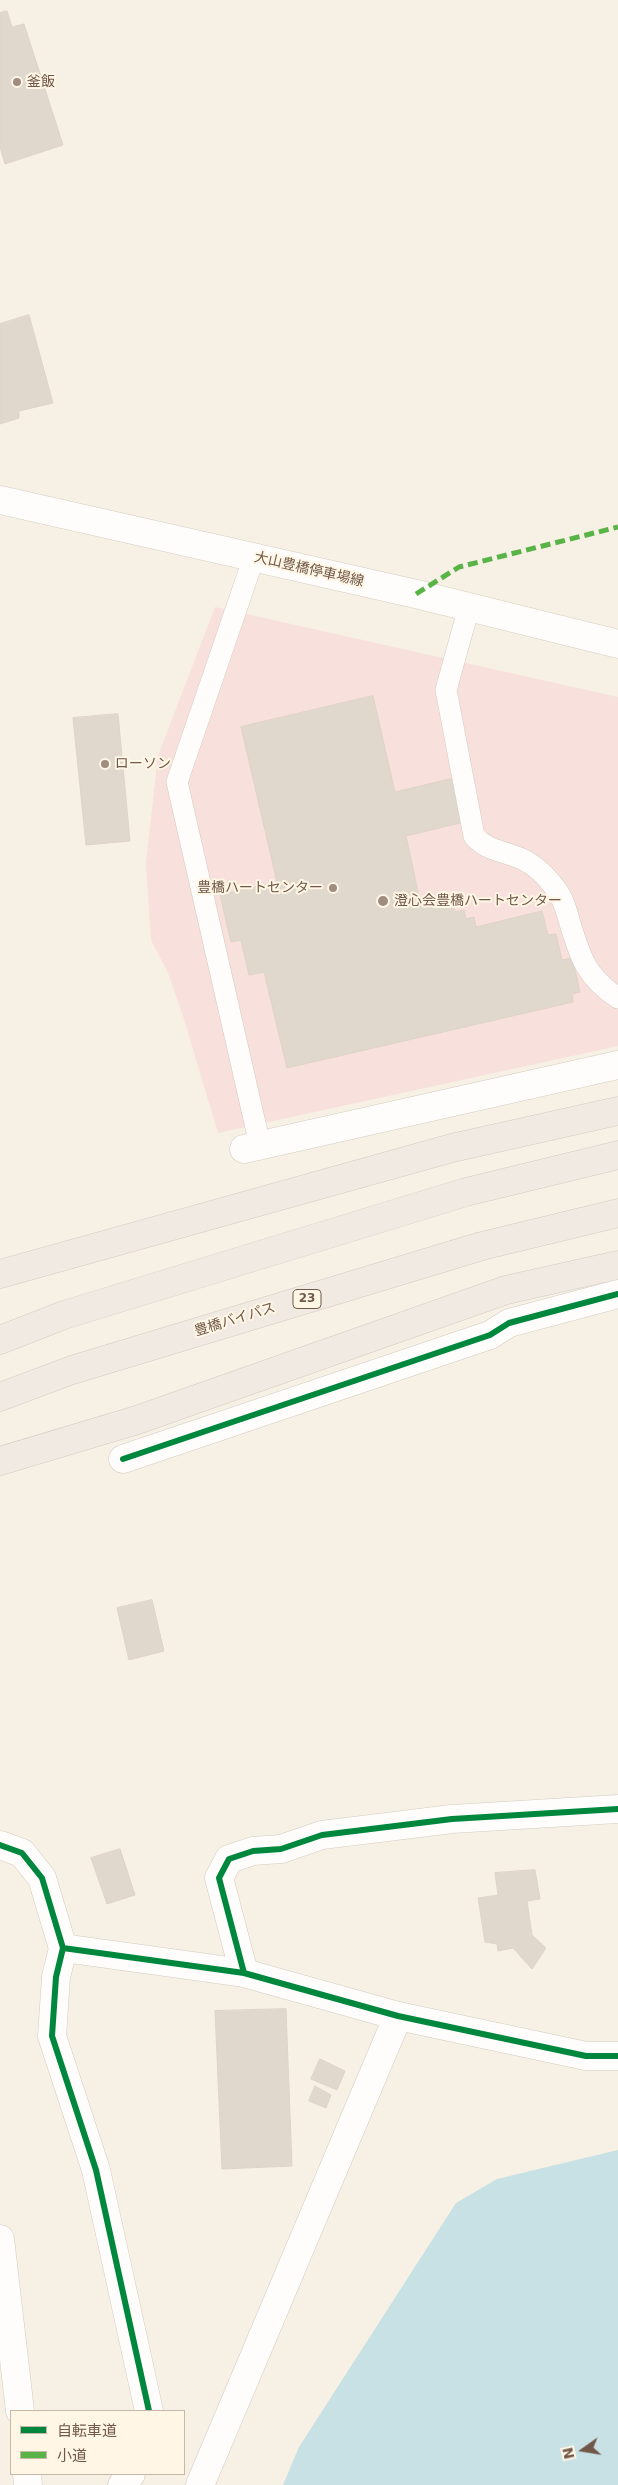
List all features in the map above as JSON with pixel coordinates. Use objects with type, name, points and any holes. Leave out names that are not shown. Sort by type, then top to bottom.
[{"type":"highway","points":[[0,1274],[452,1148],[618,1111]]},
{"type":"highway","points":[[0,1340],[64,1315],[466,1192],[618,1155]]},
{"type":"highway","name":"豊橋バイパス","points":[[0,1398],[72,1370],[482,1246],[618,1213]]},
{"type":"highway","points":[[0,1461],[137,1420],[506,1290],[618,1265]]},
{"type":"street","name":"大山豊橋停車場線","points":[[0,500],[469,607],[618,644]]},
{"type":"street","points":[[252,1147],[618,1065]]},
{"type":"street","points":[[123,1459],[490,1335],[510,1324],[618,1294]]},
{"type":"street","points":[[244,1973],[219,1878],[229,1859],[253,1851],[282,1849],[322,1835],[452,1819],[618,1809]]},
{"type":"street","points":[[0,1845],[22,1853],[42,1878],[63,1948],[56,1977],[52,2036],[96,2170],[148,2410]]},
{"type":"street","points":[[63,1948],[244,1973],[398,2016],[586,2056],[618,2056]]},
{"type":"street","points":[[200,2485],[398,2016]]},
{"type":"street","points":[[0,2239],[20,2410]]},
{"type":"street","points":[[122,2485],[130,2475]]},
{"type":"lane","points":[[252,1147],[177,782],[254,558]]},
{"type":"lane","points":[[469,607],[446,690],[474,836],[482,845],[532,864],[548,879],[563,901],[587,970],[596,981],[618,998]]},
{"type":"shaded area","name":"澄心会豊橋ハートセンター","points":[[215,607],[618,697],[618,1046],[218,1133],[183,1016],[168,973],[151,940],[146,863],[158,756]]},
{"type":"water","points":[[618,2150],[618,2485],[283,2485],[299,2447],[456,2203],[497,2179]]},
{"type":"building","points":[[7,11],[12,27],[24,24],[63,145],[5,164],[0,147],[0,13]]},
{"type":"building","points":[[29,315],[53,403],[19,411],[19,418],[0,424],[0,324]]},
{"type":"building","name":"豊橋ハートセンター","points":[[373,696],[395,792],[454,778],[464,822],[406,836],[420,901],[442,896],[444,903],[452,901],[455,912],[464,910],[466,919],[474,917],[476,927],[542,911],[548,935],[556,934],[562,960],[572,958],[580,992],[572,994],[573,1002],[287,1068],[264,972],[249,975],[241,940],[231,942],[220,895],[277,882],[241,727]]},
{"type":"building","points":[[118,714],[130,841],[86,845],[73,718]]},
{"type":"building","points":[[152,1600],[164,1651],[129,1660],[117,1608]]},
{"type":"building","points":[[120,1849],[135,1895],[107,1904],[91,1858]]},
{"type":"building","points":[[535,1870],[540,1899],[527,1901],[532,1935],[546,1948],[532,1969],[513,1948],[498,1951],[497,1944],[485,1942],[478,1898],[498,1895],[495,1873]]},
{"type":"building","points":[[286,2009],[292,2166],[222,2169],[215,2011]]},
{"type":"building","points":[[320,2059],[345,2071],[337,2090],[311,2079]]},
{"type":"building","points":[[315,2086],[331,2095],[326,2108],[309,2101]]},
{"type":"marked path","points":[[416,594],[459,567],[618,527]]},
{"type":"cycle path","points":[[123,1459],[490,1335],[509,1323],[618,1294]]},
{"type":"cycle path","points":[[244,1973],[219,1878],[229,1859],[253,1851],[281,1849],[322,1835],[452,1819],[618,1809]]},
{"type":"cycle path","points":[[0,1845],[22,1853],[42,1878],[63,1948],[56,1977],[52,2036],[96,2170],[149,2410]]},
{"type":"cycle path","points":[[63,1948],[244,1973],[398,2016],[586,2056],[618,2056]]},
{"type":"place","name":"釜飯","points":[[17,82]]},
{"type":"place","name":"ローソン","points":[[105,764]]},
{"type":"place","name":"豊橋ハートセンター","points":[[333,888]]},
{"type":"place","name":"澄心会豊橋ハートセンター","points":[[383,901]]}]
